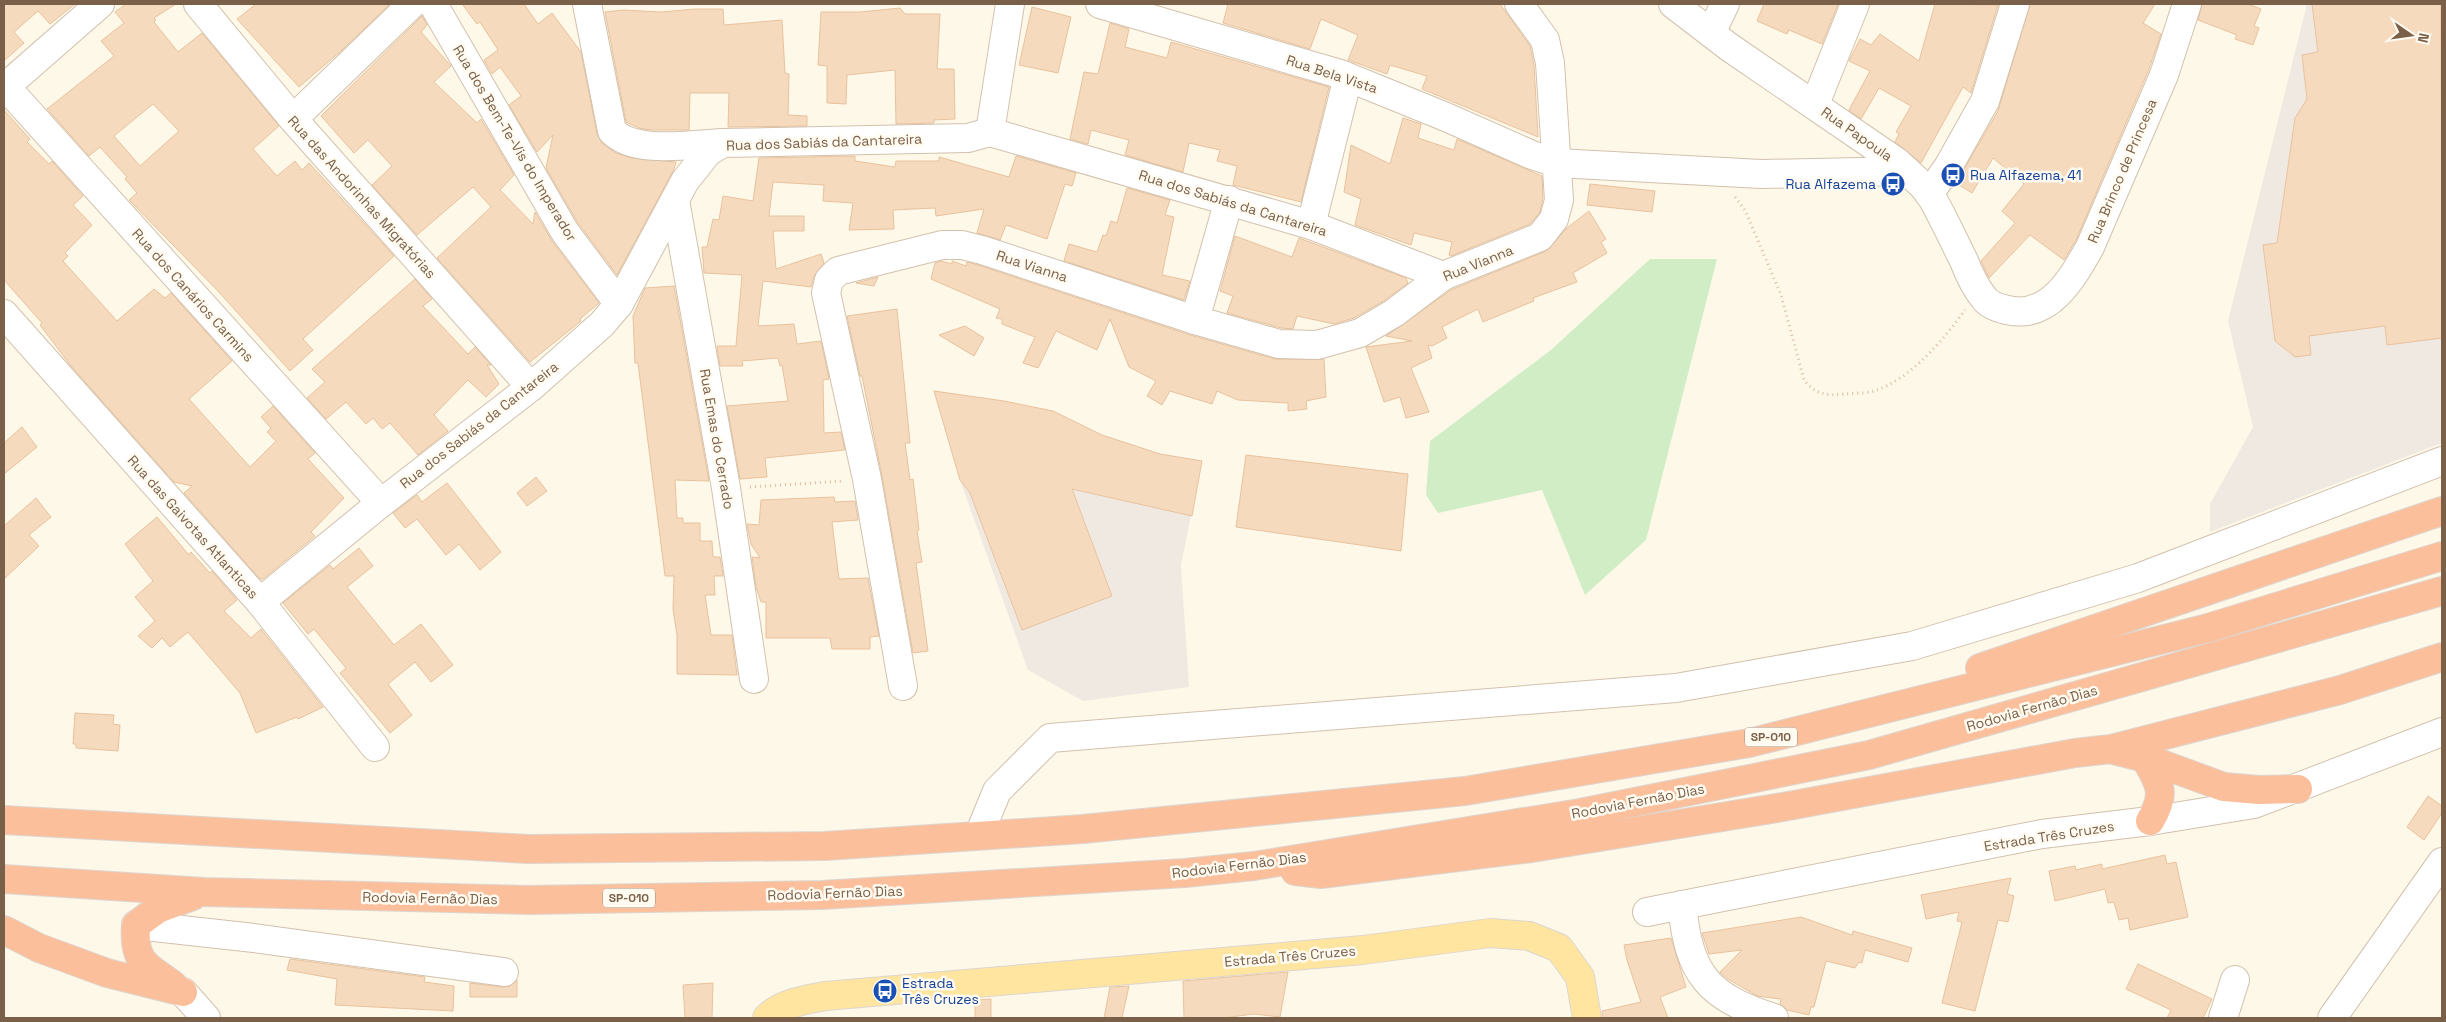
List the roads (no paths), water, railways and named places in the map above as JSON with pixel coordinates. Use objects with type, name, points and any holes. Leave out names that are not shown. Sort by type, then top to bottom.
[{"type":"highway","points":[[1730,746],[2028,652],[2442,511]]},
{"type":"highway","name":"SP-010","points":[[4,820],[528,849],[825,846],[1092,828],[1465,792],[1730,746],[2208,628],[2442,556]]},
{"type":"highway","name":"Rodovia Fernão Dias","points":[[4,879],[204,892],[528,900],[822,895],[1185,873],[1254,866],[1580,813],[1868,755],[2442,591]]},
{"type":"highway","points":[[1254,866],[1321,874],[1504,852],[1783,807],[1982,770],[2112,749],[2340,690],[2442,657]]},
{"type":"highway","points":[[2112,749],[2145,758],[2224,786],[2259,790],[2298,788]]},
{"type":"highway","points":[[2145,758],[2158,781],[2161,797],[2158,808],[2150,821]]},
{"type":"highway","points":[[183,992],[139,958],[134,944],[136,925],[158,909],[204,892]]},
{"type":"highway","points":[[4,930],[39,948],[107,973],[183,992]]},
{"type":"main road","name":"Estrada Três Cruzes","points":[[768,1018],[796,1002],[825,996],[1363,950],[1490,933],[1529,936],[1559,948],[1580,977],[1587,1018]]},
{"type":"street","points":[[4,87],[100,4]]},
{"type":"street","name":"Rua das Andorinhas Migratórias","points":[[198,4],[293,119],[531,387]]},
{"type":"street","points":[[293,119],[412,4]]},
{"type":"street","name":"Rua dos Bem-Te-Vis do Imperador","points":[[433,4],[565,232],[620,304]]},
{"type":"street","points":[[587,4],[612,131],[620,139],[630,143],[649,146],[723,143]]},
{"type":"street","points":[[990,132],[1010,4]]},
{"type":"street","name":"Rua Bela Vista","points":[[1100,4],[1348,77],[1532,155],[1557,163]]},
{"type":"street","name":"Rua Vianna","points":[[903,686],[867,479],[826,293],[829,280],[838,271],[942,245],[962,245],[1195,320],[1279,344],[1317,345],[1360,333],[1394,313],[1443,276],[1540,237],[1554,219],[1559,200],[1550,63],[1545,40],[1519,4]]},
{"type":"street","name":"Rua Papoula","points":[[1673,4],[1760,69],[1871,143],[1907,171],[1929,194],[1985,300],[1998,308],[2024,313]]},
{"type":"street","points":[[1711,33],[1725,4]]},
{"type":"street","points":[[1814,104],[1856,4]]},
{"type":"street","points":[[1929,194],[1948,167],[1985,102],[2014,4]]},
{"type":"street","name":"Rua Brinco de Princesa","points":[[2024,313],[2045,305],[2057,294],[2079,266],[2090,246],[2164,75],[2187,4]]},
{"type":"street","points":[[1311,225],[1348,77]]},
{"type":"street","name":"Rua dos Canários Carmins","points":[[4,87],[381,503]]},
{"type":"street","name":"Rua dos Sabiás da Cantareira","points":[[260,602],[381,503],[531,387],[602,324],[620,304],[675,200],[696,165],[708,152],[723,143],[968,138],[990,132],[1311,225],[1443,276]]},
{"type":"street","points":[[1557,163],[1715,170],[1761,174],[1907,171]]},
{"type":"street","name":"Rua Emas do Cerrado","points":[[675,200],[726,488],[754,679]]},
{"type":"street","points":[[1195,320],[1228,200]]},
{"type":"street","name":"Rua das Gaivotas Atlanticas","points":[[4,314],[260,602],[375,747]]},
{"type":"street","points":[[979,835],[997,791],[1050,738],[1676,688],[1912,646],[2138,578],[2442,461]]},
{"type":"street","name":"Estrada Três Cruzes","points":[[1647,912],[2042,834],[2150,821],[2254,804],[2442,732]]},
{"type":"street","points":[[2332,1018],[2442,862]]},
{"type":"street","points":[[1682,905],[1685,938],[1696,967],[1707,984],[1722,996],[1754,1012],[1774,1018]]},
{"type":"street","points":[[136,925],[254,938],[504,972]]},
{"type":"street","points":[[2223,1018],[2235,980]]},
{"type":"street","points":[[183,992],[206,1018]]},
{"type":"place","name":"Rua Alfazema, 41","points":[[1953,175]]},
{"type":"place","name":"Rua Alfazema","points":[[1893,184]]},
{"type":"place","name":"Estrada Três Cruzes","points":[[885,991]]}]
